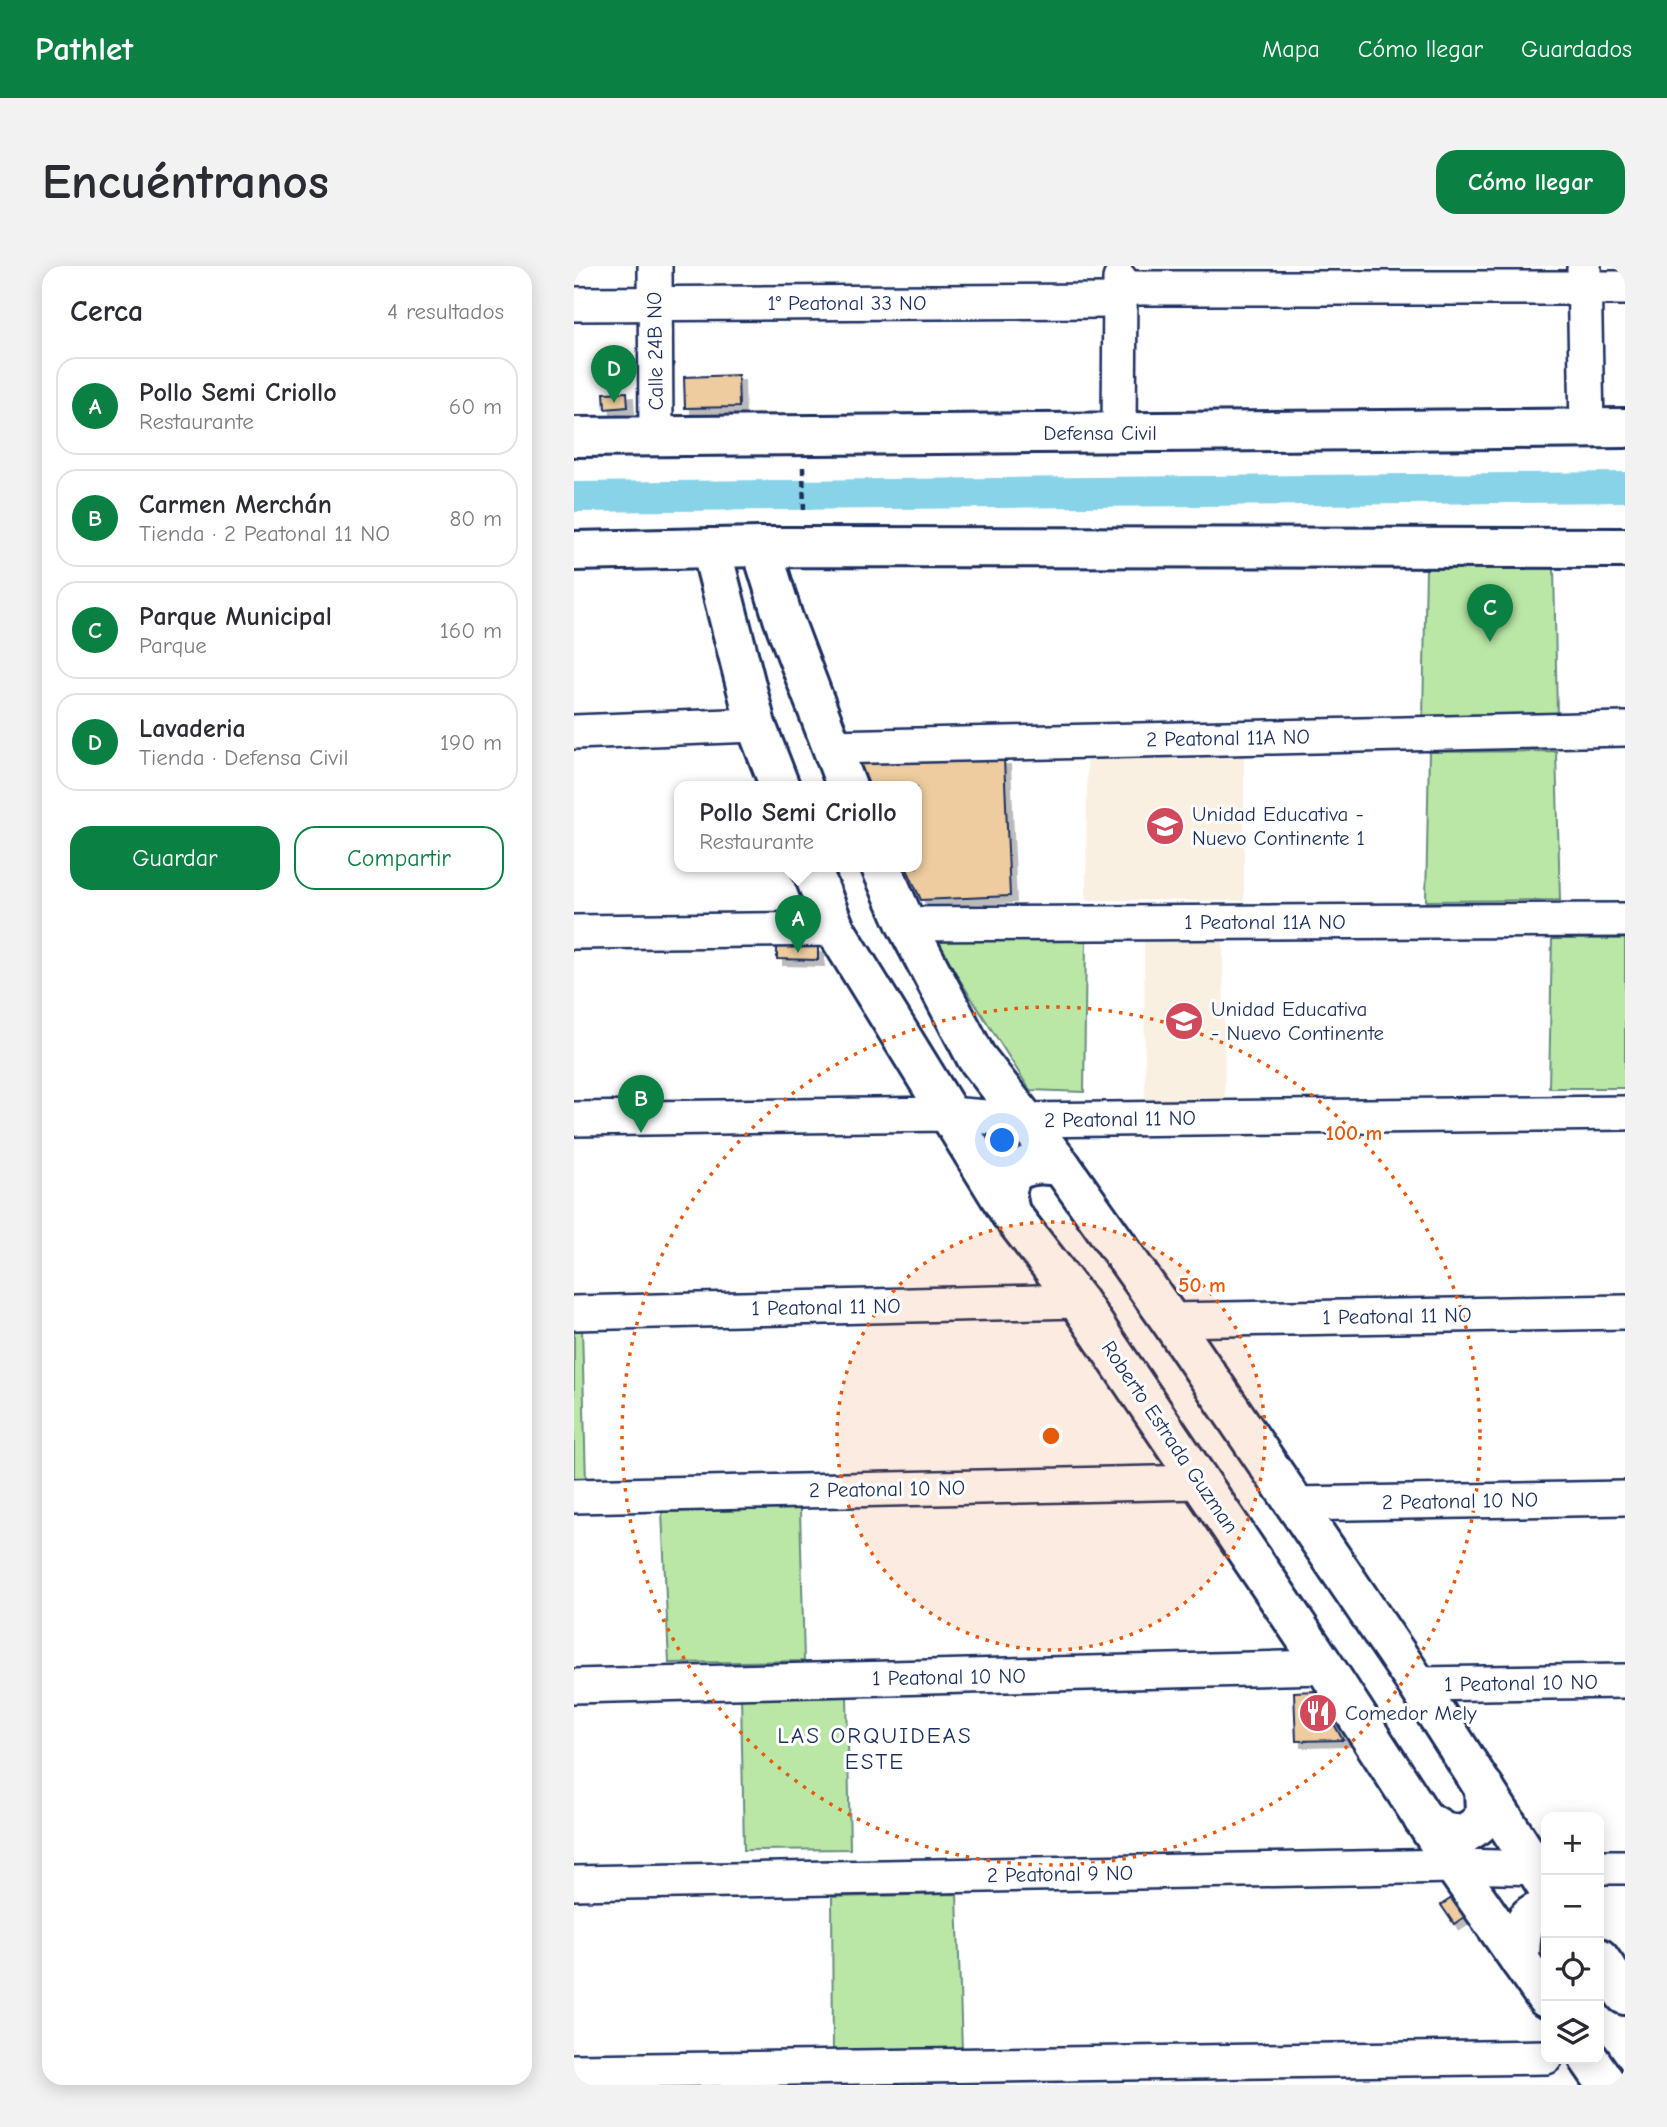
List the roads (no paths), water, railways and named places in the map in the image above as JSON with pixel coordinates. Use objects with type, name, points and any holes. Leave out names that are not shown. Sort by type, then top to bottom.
[{"type":"street","name":"Calle 24B NO","points":[[655,266],[656,436]]},
{"type":"street","name":"1° Peatonal 33 NO","points":[[574,304],[654,304],[1120,285],[1584,278],[1625,288]]},
{"type":"street","points":[[1584,278],[1587,429]]},
{"type":"street","points":[[1119,433],[1120,285]]},
{"type":"street","name":"Defensa Civil","points":[[574,437],[1625,428]]},
{"type":"street","points":[[761,547],[783,618],[844,781]]},
{"type":"street","points":[[574,551],[761,547],[1625,548]]},
{"type":"street","points":[[711,548],[756,725],[778,781]]},
{"type":"street","points":[[574,732],[756,725]]},
{"type":"street","name":"2 Peatonal 11A NO","points":[[830,747],[1625,729]]},
{"type":"street","name":"Roberto Estrada Guzman","points":[[813,872],[835,929],[1010,1213],[1078,1301],[1325,1667],[1454,1866],[1541,1991]]},
{"type":"street","points":[[883,872],[906,924],[976,1057],[1062,1167],[1170,1320],[1541,1872]]},
{"type":"street","name":"1 Peatonal 11A NO","points":[[906,924],[1625,920]]},
{"type":"street","points":[[574,932],[835,929]]},
{"type":"street","points":[[939,1100],[949,1093],[965,1089],[977,1076],[976,1057]]},
{"type":"street","name":"2 Peatonal 11 NO","points":[[574,1119],[939,1100],[1024,1120],[1625,1113]]},
{"type":"street","points":[[1010,1213],[1006,1192],[1012,1173],[1024,1166],[1036,1164],[1062,1167]]},
{"type":"street","name":"1 Peatonal 11 NO","points":[[574,1313],[1078,1301]]},
{"type":"street","name":"1 Peatonal 11 NO","points":[[1170,1320],[1625,1312]]},
{"type":"street","name":"2 Peatonal 10 NO","points":[[574,1496],[1200,1482]]},
{"type":"street","name":"2 Peatonal 10 NO","points":[[1294,1504],[1625,1498]]},
{"type":"street","name":"1 Peatonal 10 NO","points":[[574,1686],[1325,1667]]},
{"type":"street","name":"1 Peatonal 10 NO","points":[[1417,1684],[1625,1681]]},
{"type":"street","points":[[1423,1819],[1447,1833],[1464,1833],[1478,1825],[1485,1814],[1484,1787]]},
{"type":"street","name":"2 Peatonal 9 NO","points":[[574,1883],[1454,1866],[1541,1873]]},
{"type":"street","points":[[1604,1867],[1625,1867]]},
{"type":"street","points":[[1520,1961],[1521,1935],[1525,1920],[1541,1910]]},
{"type":"street","points":[[1604,1965],[1625,1995]]},
{"type":"street","points":[[574,2071],[1541,2057]]},
{"type":"street","points":[[1592,2064],[1607,2085]]},
{"type":"waterway","points":[[574,497],[1625,487]]},
{"type":"place","name":"Lavaderia","points":[[614,403]]},
{"type":"place","name":"Parque Municipal","points":[[1490,642]]},
{"type":"place","name":"Unidad Educativa - Nuevo Continente 1","points":[[1165,826]]},
{"type":"place","name":"Pollo Semi Criollo","points":[[798,953]]},
{"type":"place","name":"Unidad Educativa - Nuevo Continente","points":[[1184,1021]]},
{"type":"place","name":"Carmen Merchán","points":[[641,1133]]},
{"type":"place","name":"Comedor Mely","points":[[1318,1713]]},
{"type":"district","name":"LAS ORQUIDEAS ESTE","points":[[875,1748]]}]
